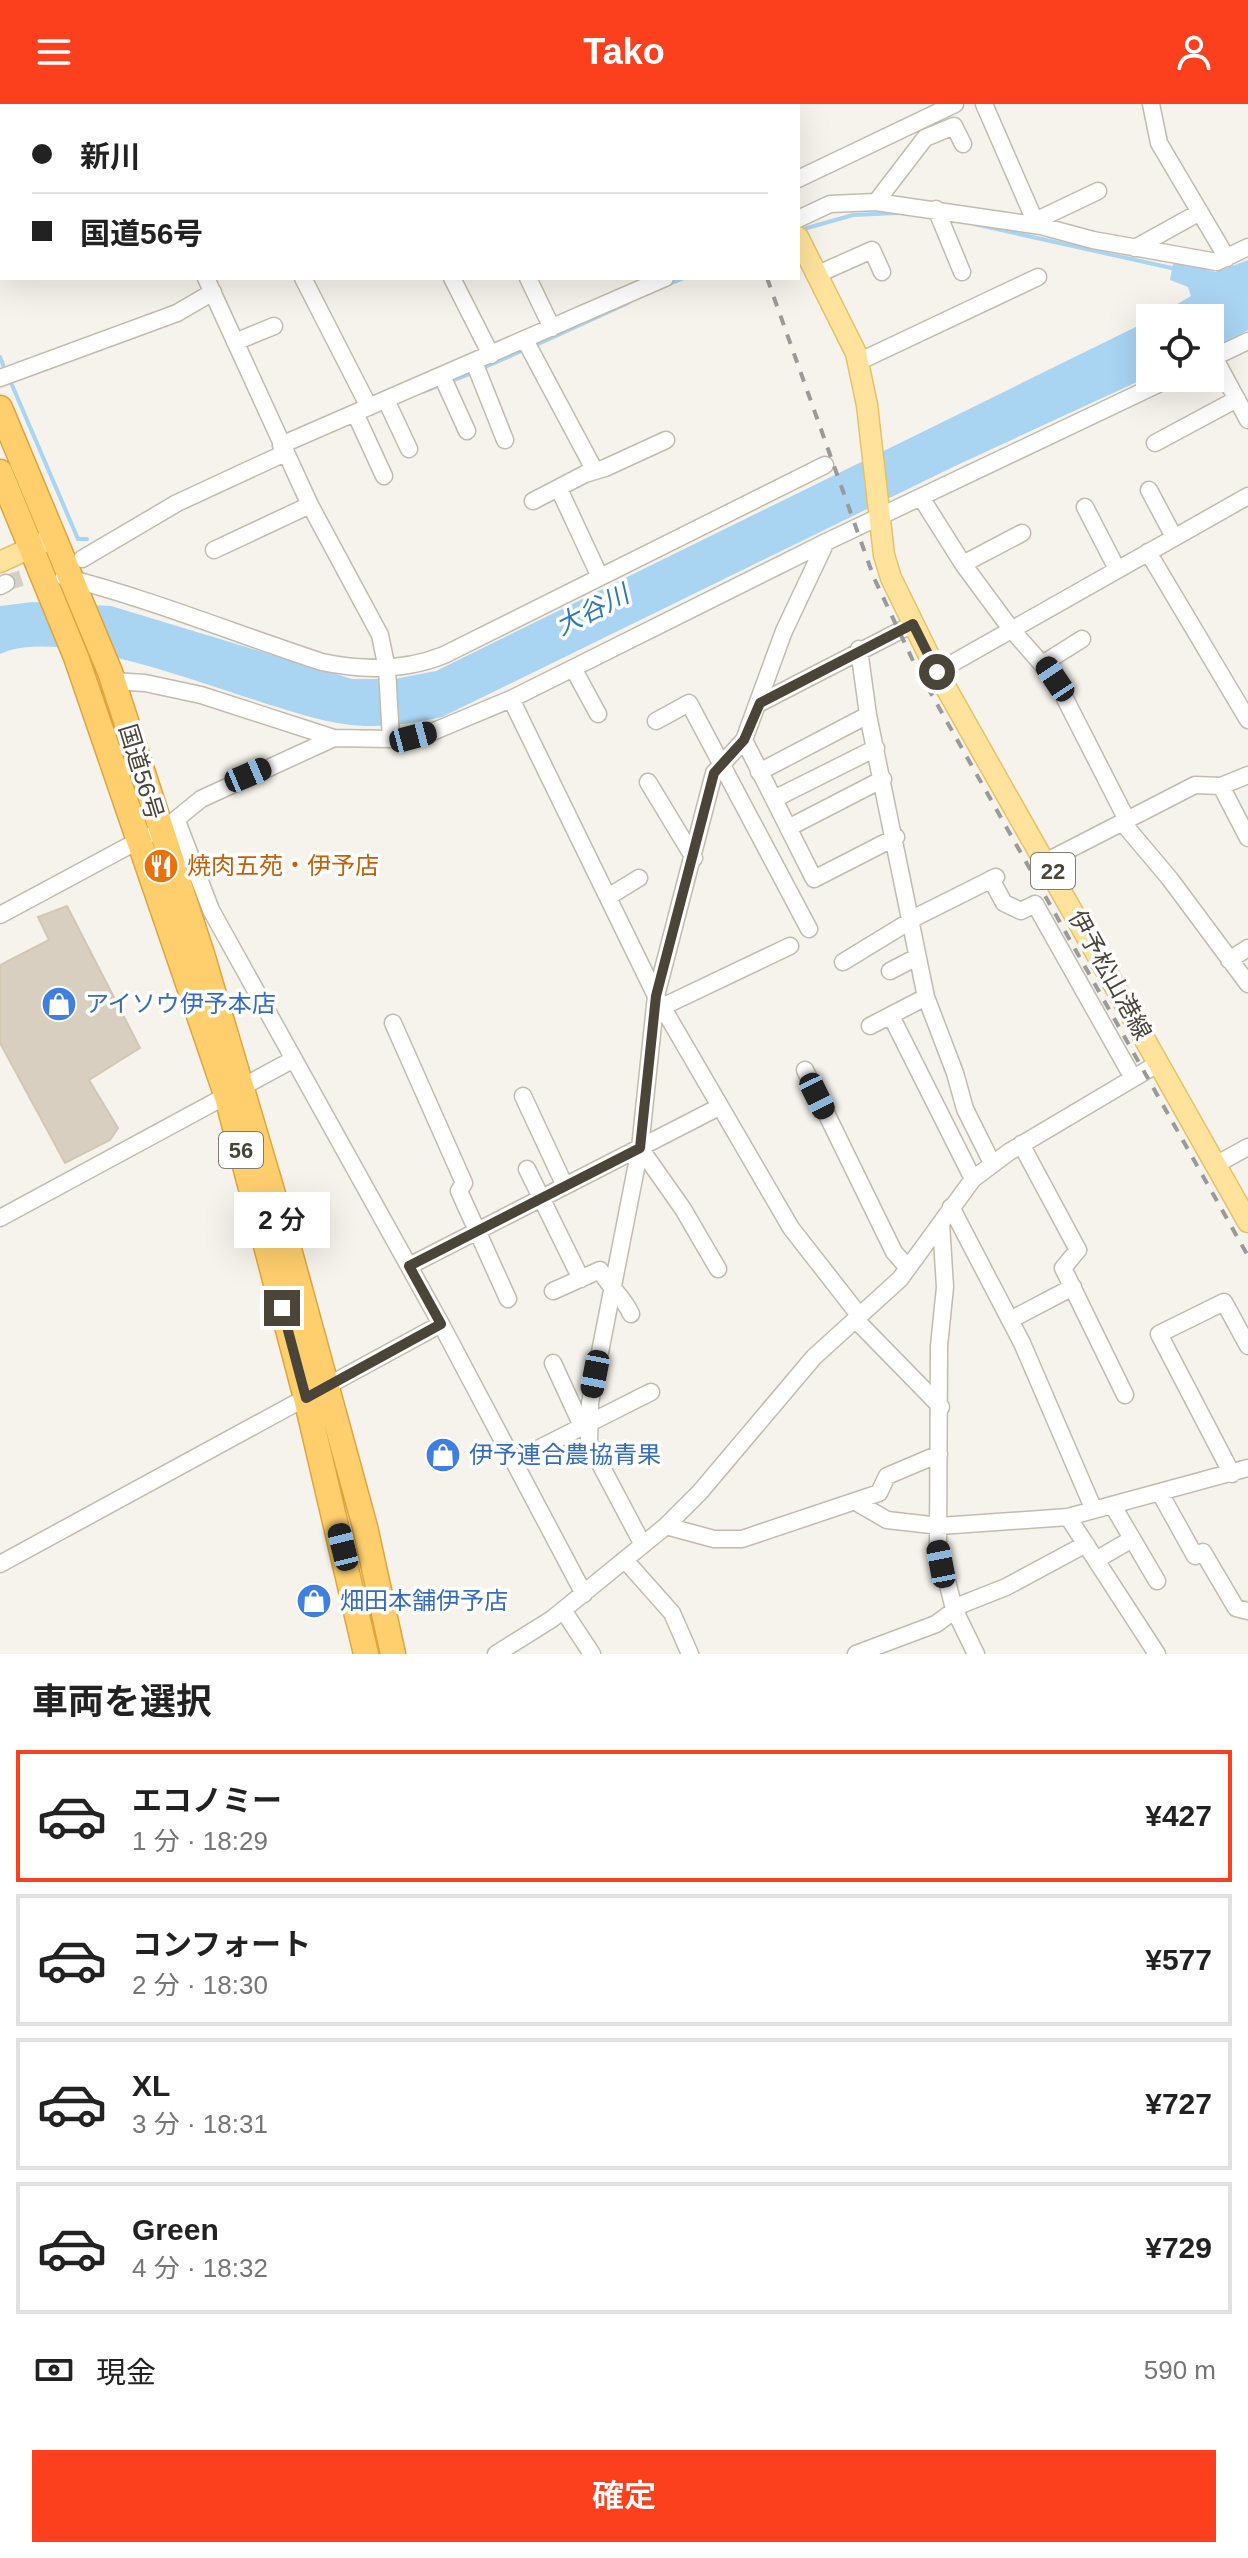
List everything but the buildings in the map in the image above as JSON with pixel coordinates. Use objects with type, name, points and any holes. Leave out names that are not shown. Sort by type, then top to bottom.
[{"type":"highway","name":"国道56号","points":[[0,408],[55,537],[77,577],[111,677],[168,825],[235,1093],[315,1392],[366,1654]]},
{"type":"highway","name":"国道56号","points":[[0,472],[76,657],[137,841],[235,1093]]},
{"type":"highway","name":"国道56号","points":[[315,1392],[365,1527],[393,1654]]},
{"type":"main road","name":"伊予松山港線","points":[[800,241],[858,362],[873,446],[879,516],[891,578],[937,672],[1047,861],[1248,1222]]},
{"type":"main road","points":[[0,562],[55,537]]},
{"type":"street","points":[[800,178],[955,104]]},
{"type":"street","points":[[984,104],[1035,223]]},
{"type":"street","points":[[1151,104],[1159,143],[1227,258]]},
{"type":"street","points":[[876,202],[925,138],[954,126],[963,144]]},
{"type":"street","points":[[1035,223],[1098,191]]},
{"type":"street","points":[[800,218],[830,204],[876,202],[1035,223],[1135,248],[1217,262],[1248,247]]},
{"type":"street","points":[[936,209],[962,272]]},
{"type":"street","points":[[1135,248],[1200,212]]},
{"type":"street","points":[[818,274],[872,250],[882,272]]},
{"type":"street","points":[[858,362],[1038,277]]},
{"type":"street","points":[[304,280],[362,410],[375,469]]},
{"type":"street","points":[[453,280],[491,355]]},
{"type":"street","points":[[529,280],[552,328]]},
{"type":"street","points":[[77,577],[177,503],[283,449],[362,410],[660,280]]},
{"type":"street","points":[[0,378],[177,313],[210,285],[310,505],[380,635],[387,672],[391,735]]},
{"type":"street","points":[[235,342],[274,326]]},
{"type":"street","points":[[525,340],[595,471]]},
{"type":"street","points":[[1224,352],[1248,341]]},
{"type":"street","points":[[474,362],[505,440]]},
{"type":"street","points":[[442,376],[467,431]]},
{"type":"street","points":[[1224,378],[1248,420]]},
{"type":"street","points":[[111,677],[201,695],[334,738],[432,732],[511,699],[879,516],[922,499],[1142,392]]},
{"type":"street","points":[[1155,443],[1237,399]]},
{"type":"street","points":[[386,400],[409,449]]},
{"type":"street","points":[[533,501],[666,440]]},
{"type":"street","points":[[43,580],[77,577],[322,662],[387,672],[416,666],[444,655],[825,465]]},
{"type":"street","points":[[559,489],[600,577]]},
{"type":"street","points":[[1149,490],[1174,537]]},
{"type":"street","points":[[937,672],[1248,496]]},
{"type":"street","points":[[922,499],[963,564],[1011,629],[1044,663],[1062,690],[1124,821],[1248,984]]},
{"type":"street","points":[[214,550],[310,505]]},
{"type":"street","points":[[1085,507],[1117,569]]},
{"type":"street","points":[[963,564],[1022,533]]},
{"type":"street","points":[[586,1424],[640,1148],[659,1001],[714,773],[744,740],[784,631],[826,542]]},
{"type":"street","points":[[1148,552],[1248,720]]},
{"type":"street","points":[[760,703],[859,649],[913,624]]},
{"type":"street","points":[[1044,663],[1082,639]]},
{"type":"street","points":[[859,649],[868,715],[896,837],[926,997],[965,1109],[992,1163]]},
{"type":"street","points":[[573,668],[598,714]]},
{"type":"street","points":[[511,699],[659,1001],[791,1228],[857,1317],[941,1407]]},
{"type":"street","points":[[656,721],[689,703],[809,929]]},
{"type":"street","points":[[759,772],[868,715]]},
{"type":"street","points":[[0,915],[168,825],[213,793],[334,738]]},
{"type":"street","points":[[744,740],[814,879],[896,837]]},
{"type":"street","points":[[774,799],[876,748]]},
{"type":"street","points":[[1047,861],[1195,785],[1221,786],[1248,775]]},
{"type":"street","points":[[788,828],[883,779]]},
{"type":"street","points":[[648,782],[694,858]]},
{"type":"street","points":[[1221,786],[1248,838]]},
{"type":"street","points":[[168,825],[211,910],[441,1324],[584,1594]]},
{"type":"street","points":[[608,897],[639,878]]},
{"type":"street","points":[[843,962],[994,878],[1004,903],[1021,911],[1035,904],[1133,1078]]},
{"type":"street","points":[[659,1001],[790,946]]},
{"type":"street","points":[[1229,960],[1248,948]]},
{"type":"street","points":[[890,971],[917,957]]},
{"type":"street","points":[[870,1026],[926,997]]},
{"type":"street","points":[[891,1016],[973,1179]]},
{"type":"street","points":[[393,1023],[464,1183],[459,1191],[508,1299]]},
{"type":"street","points":[[0,1218],[294,1059]]},
{"type":"street","points":[[496,1654],[563,1610],[666,1526],[700,1492],[814,1357],[908,1268],[973,1179],[1021,1144],[1159,1063]]},
{"type":"street","points":[[805,1070],[894,1252],[908,1268]]},
{"type":"street","points":[[523,1096],[565,1186]]},
{"type":"street","points":[[409,1266],[719,1107]]},
{"type":"street","points":[[1021,1144],[1078,1250],[1063,1268],[1125,1395]]},
{"type":"street","points":[[1217,1164],[1248,1147]]},
{"type":"street","points":[[640,1148],[683,1209],[718,1269]]},
{"type":"street","points":[[527,1169],[581,1279]]},
{"type":"street","points":[[951,1207],[1010,1320],[1094,1510]]},
{"type":"street","points":[[941,1223],[945,1262],[939,1346],[938,1545],[954,1609],[976,1654]]},
{"type":"street","points":[[553,1291],[600,1270],[621,1292],[631,1314]]},
{"type":"street","points":[[1010,1320],[1073,1287]]},
{"type":"street","points":[[856,1502],[887,1520],[940,1526],[1068,1517],[1160,1493],[1194,1480],[1240,1471],[1159,1334],[1224,1302],[1248,1346]]},
{"type":"street","points":[[0,1564],[441,1324]]},
{"type":"street","points":[[553,1363],[586,1424],[589,1443],[643,1545]]},
{"type":"street","points":[[514,1461],[651,1392]]},
{"type":"street","points":[[666,1526],[714,1539],[742,1539],[879,1493],[887,1476],[939,1454]]},
{"type":"street","points":[[1160,1493],[1195,1556],[1203,1552],[1236,1608],[1248,1611]]},
{"type":"street","points":[[1113,1506],[1157,1581]]},
{"type":"street","points":[[1068,1517],[1157,1654]]},
{"type":"street","points":[[1096,1560],[1132,1539]]},
{"type":"street","points":[[856,1654],[936,1624],[954,1609],[1006,1587],[1086,1544]]},
{"type":"street","points":[[625,1560],[672,1613],[690,1654]]},
{"type":"street","points":[[563,1610],[592,1654]]},
{"type":"water","points":[[1248,260],[1248,330],[1224,343],[1224,304],[1177,304],[1191,296],[1188,287],[1170,280],[1173,264],[1180,262],[1216,272]]},
{"type":"water","name":"大谷川","points":[[1136,327],[1136,382],[955,466],[442,717],[393,725],[344,724],[308,716],[118,658],[72,649],[32,647],[0,654],[0,606],[33,602],[111,606],[352,679],[394,679],[436,671]]},
{"type":"waterway","points":[[800,230],[853,215],[897,213]]},
{"type":"waterway","points":[[974,224],[1176,269]]},
{"type":"waterway","points":[[665,286],[679,280]]},
{"type":"waterway","points":[[534,346],[628,303]]},
{"type":"waterway","points":[[483,368],[526,349]]},
{"type":"waterway","points":[[0,357],[5,370]]},
{"type":"waterway","points":[[449,382],[475,372]]},
{"type":"waterway","points":[[9,378],[78,539],[87,539]]},
{"type":"waterway","points":[[423,392],[441,385]]},
{"type":"tunnel","points":[[6,583],[50,569]]},
{"type":"railway","points":[[768,280],[874,578],[915,665],[1248,1256]]},
{"type":"place","name":"焼肉五苑・伊予店","points":[[161,866]]},
{"type":"place","name":"アイソウ伊予本店","points":[[59,1004]]},
{"type":"place","name":"伊予連合農協青果","points":[[443,1455]]},
{"type":"place","name":"畑田本舗伊予店","points":[[314,1601]]},
{"type":"route","points":[[282,1308],[306,1398],[441,1324],[409,1266],[640,1148],[648,1047],[656,996],[714,773],[744,740],[760,703],[859,649],[913,624],[937,672]]}]
